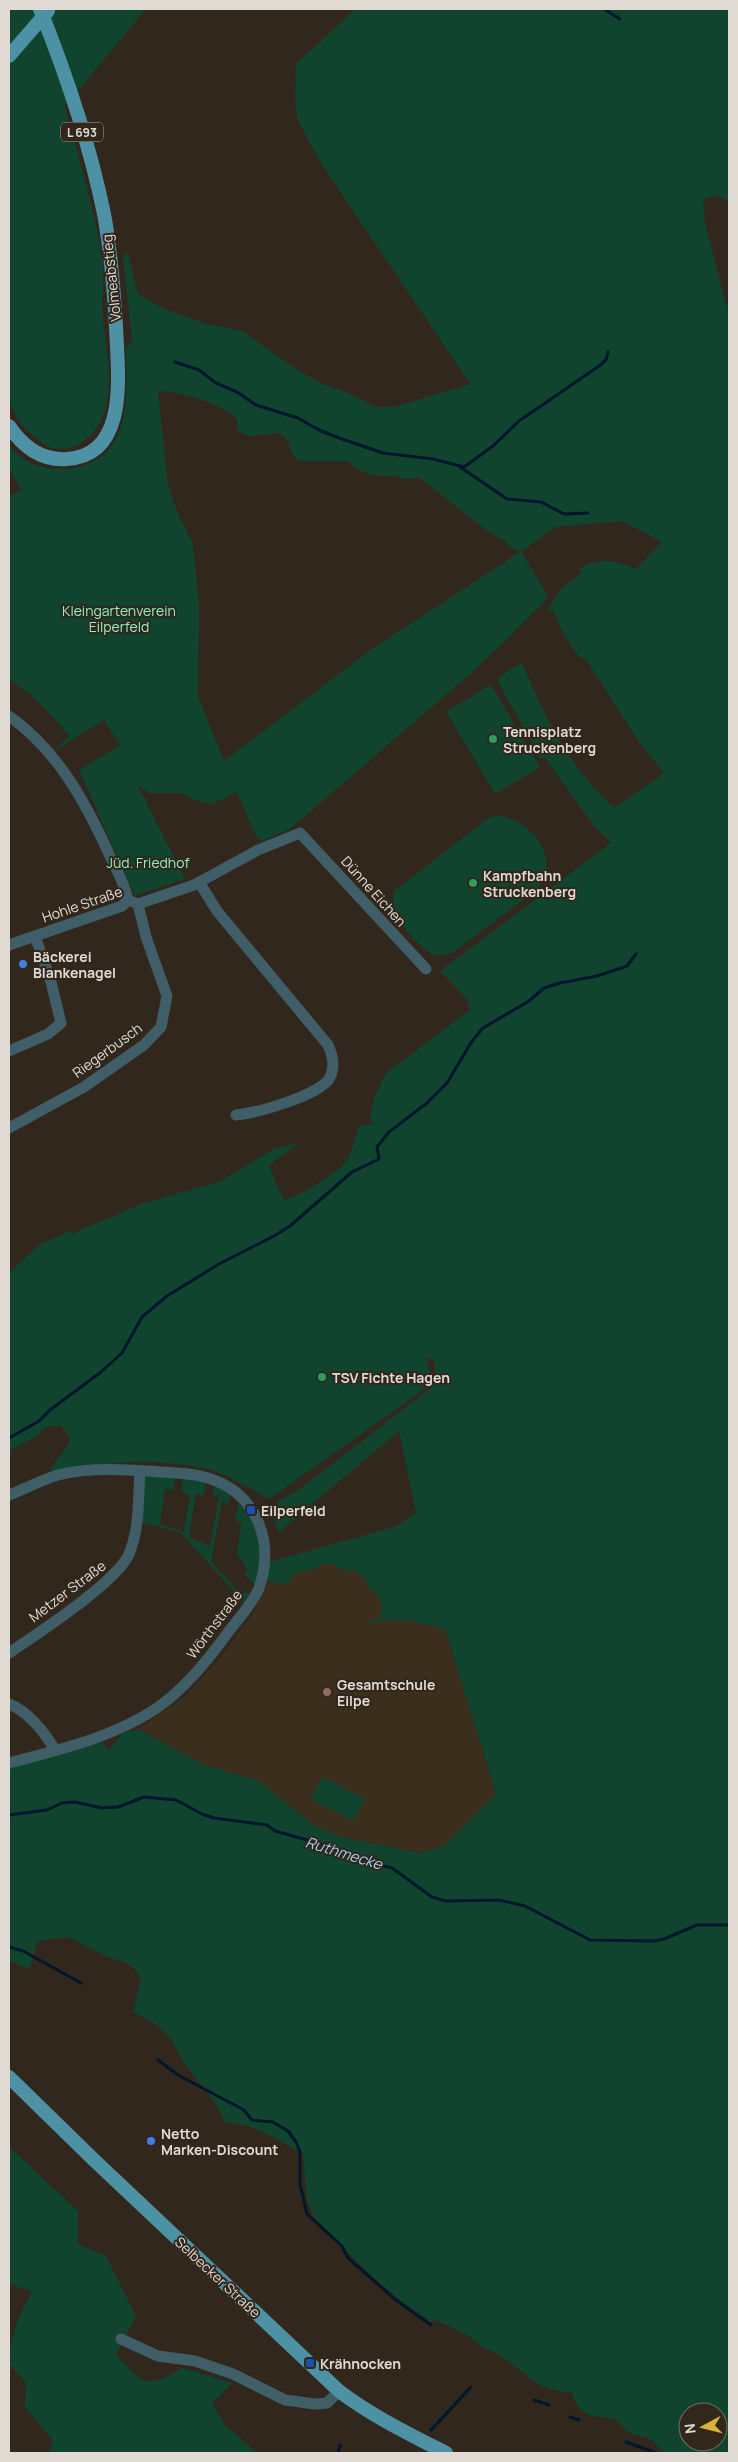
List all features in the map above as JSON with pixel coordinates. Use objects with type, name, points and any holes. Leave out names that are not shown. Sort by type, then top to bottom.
[{"type":"main road","name":"Volmeabstieg","points":[[9,426],[17,438],[31,451],[47,458],[75,459],[88,454],[99,446],[114,421],[119,385],[116,307],[105,221],[84,138],[57,52],[40,9]]},
{"type":"main road","points":[[9,56],[50,9]]},
{"type":"main road","name":"Selbecker Straße","points":[[9,2077],[94,2160],[340,2391],[384,2421],[446,2453]]},
{"type":"street","name":"Riegerbusch","points":[[9,716],[42,744],[78,792],[94,820],[133,902],[167,996],[161,1027],[144,1045],[84,1087],[9,1128]]},
{"type":"street","name":"Hohle Straße","points":[[9,945],[133,902],[199,882],[258,850],[300,833]]},
{"type":"street","name":"Dünne Eichen","points":[[300,833],[426,969]]},
{"type":"street","points":[[199,882],[217,911],[328,1045],[333,1066],[329,1078],[316,1090],[249,1114],[236,1114]]},
{"type":"street","points":[[9,1051],[48,1034],[60,1023],[51,982],[35,936]]},
{"type":"street","points":[[9,1496],[58,1475],[120,1469],[140,1470]]},
{"type":"street","name":"Metzer Straße","points":[[9,1653],[82,1600],[121,1568],[134,1540],[139,1505],[140,1470]]},
{"type":"street","name":"Wörthstraße","points":[[9,1763],[112,1733],[155,1710],[204,1666],[253,1598],[264,1571],[266,1554],[262,1530],[247,1504],[236,1494],[211,1479],[140,1470]]},
{"type":"street","points":[[9,1704],[19,1708],[48,1738],[55,1750]]},
{"type":"street","points":[[121,2339],[158,2356],[195,2361],[233,2374],[285,2400],[315,2404],[327,2403],[340,2391]]},
{"type":"shaded area","name":"Gesamtschule Eilpe","points":[[402,1525],[445,1629],[496,1794],[444,1846],[420,1853],[346,1838],[316,1827],[259,1781],[204,1765],[138,1729],[183,1698],[221,1657],[253,1613],[268,1582],[265,1563]]},
{"type":"green space","points":[[9,9],[146,9],[65,106],[90,200],[102,258],[103,310],[109,385],[103,417],[95,431],[71,448],[50,447],[36,439],[20,422],[9,400]]},
{"type":"green space","points":[[355,9],[729,9],[729,201],[715,195],[703,200],[705,223],[729,315],[729,2453],[665,2453],[650,2439],[629,2433],[616,2419],[591,2416],[580,2410],[571,2392],[561,2392],[541,2386],[497,2353],[482,2347],[469,2336],[436,2320],[431,2322],[400,2300],[369,2274],[314,2217],[307,2200],[303,2154],[256,2129],[225,2122],[215,2103],[182,2060],[171,2039],[158,2026],[133,2012],[141,1979],[134,1968],[125,1962],[107,1957],[68,1937],[37,1941],[30,1969],[9,1961],[9,1767],[102,1741],[109,1750],[123,1733],[138,1729],[204,1765],[259,1781],[316,1827],[346,1838],[420,1853],[444,1846],[496,1794],[445,1629],[408,1620],[371,1623],[371,1620],[381,1619],[380,1610],[383,1610],[378,1594],[375,1594],[365,1582],[367,1580],[353,1570],[351,1572],[336,1567],[335,1564],[319,1564],[319,1567],[303,1572],[302,1570],[289,1579],[290,1581],[287,1584],[261,1581],[258,1588],[244,1574],[248,1570],[237,1554],[241,1523],[235,1520],[240,1498],[247,1504],[266,1563],[397,1526],[416,1513],[399,1431],[278,1533],[273,1514],[278,1501],[297,1491],[436,1384],[434,1359],[426,1358],[430,1372],[426,1388],[269,1499],[220,1473],[184,1465],[126,1462],[49,1472],[71,1439],[61,1425],[46,1427],[35,1437],[9,1451],[9,1274],[40,1244],[72,1230],[72,1234],[144,1203],[221,1181],[273,1149],[299,1143],[269,1165],[279,1191],[285,1200],[327,1178],[347,1160],[359,1126],[375,1124],[370,1120],[374,1098],[386,1073],[470,1010],[467,999],[440,971],[611,843],[590,821],[545,758],[541,759],[497,680],[508,670],[522,663],[560,741],[584,776],[614,808],[664,773],[638,741],[586,659],[579,657],[564,635],[553,610],[547,610],[563,587],[582,572],[579,569],[594,562],[607,561],[620,563],[636,569],[662,542],[622,521],[555,527],[521,552],[548,596],[542,604],[476,669],[290,829],[262,841],[256,836],[237,792],[212,804],[194,800],[182,793],[149,793],[137,784],[185,879],[135,896],[79,770],[120,745],[104,720],[56,750],[70,736],[36,699],[9,679],[9,496],[22,491],[9,468],[9,445],[20,456],[33,464],[47,468],[63,469],[86,465],[103,456],[114,442],[121,426],[125,407],[126,347],[132,341],[123,256],[128,253],[138,294],[166,310],[207,324],[243,331],[287,363],[320,383],[348,393],[376,407],[394,407],[470,384],[321,163],[298,121],[295,99],[296,64]],"holes":[[[158,391],[200,399],[222,408],[238,420],[237,430],[248,436],[279,433],[290,443],[290,450],[298,461],[348,461],[357,469],[372,475],[395,476],[404,479],[420,478],[490,533],[504,540],[509,547],[520,552],[369,651],[224,761],[198,696],[199,603],[193,544],[178,514],[168,485]]]},
{"type":"green space","name":"Tennisplatz Struckenberg","points":[[491,685],[540,767],[495,794],[446,712]]},
{"type":"green space","name":"Kampfbahn Struckenberg","points":[[500,815],[513,819],[524,826],[541,845],[546,857],[543,880],[534,892],[452,953],[436,956],[420,945],[399,920],[393,901],[394,891],[490,817]]},
{"type":"green space","points":[[140,1471],[176,1473],[173,1490],[165,1489],[160,1525],[184,1531],[190,1495],[181,1492],[184,1474],[206,1478],[204,1495],[196,1494],[189,1537],[210,1546],[219,1497],[212,1495],[215,1481],[232,1491],[228,1504],[222,1501],[211,1562],[241,1594],[245,1592],[253,1598],[247,1606],[181,1533],[136,1521]]},
{"type":"green space","points":[[322,1777],[365,1799],[353,1821],[311,1799]]},
{"type":"green space","points":[[9,2147],[78,2211],[78,2244],[106,2256],[136,2316],[116,2355],[134,2373],[146,2381],[160,2379],[182,2368],[232,2383],[212,2403],[224,2424],[257,2453],[49,2453],[53,2441],[25,2407],[26,2383],[9,2364],[13,2335],[19,2317],[32,2291],[9,2284]]},
{"type":"waterway","points":[[604,9],[620,19]]},
{"type":"waterway","points":[[175,362],[199,370],[216,383],[237,392],[256,405],[298,418],[319,430],[339,438],[383,453],[433,459],[464,467],[493,446],[519,421],[599,366],[606,360],[608,352]]},
{"type":"waterway","points":[[460,467],[507,499],[541,502],[564,514],[588,513]]},
{"type":"waterway","points":[[9,1438],[39,1421],[50,1410],[101,1372],[122,1353],[142,1317],[167,1296],[219,1264],[290,1226],[352,1172],[379,1159],[377,1147],[389,1132],[427,1103],[447,1083],[472,1041],[483,1028],[529,1001],[544,988],[597,976],[627,966],[636,954]]},
{"type":"waterway","name":"Ruthmecke","points":[[9,1815],[47,1810],[62,1803],[75,1802],[102,1808],[118,1807],[144,1797],[176,1800],[202,1814],[214,1818],[267,1825],[275,1831],[318,1843],[371,1863],[392,1868],[432,1897],[445,1901],[499,1900],[525,1906],[590,1940],[653,1941],[664,1939],[697,1925],[729,1925]]},
{"type":"waterway","points":[[9,1947],[23,1951],[81,1983]]},
{"type":"waterway","points":[[158,2060],[178,2075],[244,2110],[252,2120],[273,2122],[288,2131],[300,2152],[300,2184],[307,2214],[342,2246],[348,2258],[396,2300],[431,2325]]},
{"type":"waterway","points":[[431,2430],[471,2387]]},
{"type":"waterway","points":[[534,2400],[549,2405]]},
{"type":"waterway","points":[[570,2417],[579,2420]]},
{"type":"waterway","points":[[626,2442],[656,2453]]},
{"type":"waterway","points":[[338,2453],[340,2445]]},
{"type":"place","name":"Tennisplatz Struckenberg","points":[[493,739]]},
{"type":"place","name":"Kampfbahn Struckenberg","points":[[473,883]]},
{"type":"place","name":"Bäckerei Blankenagel","points":[[23,964]]},
{"type":"place","name":"TSV Fichte Hagen","points":[[322,1377]]},
{"type":"place","name":"Eilperfeld","points":[[251,1510]]},
{"type":"place","name":"Gesamtschule Eilpe","points":[[327,1692]]},
{"type":"place","name":"Netto Marken-Discount","points":[[151,2141]]},
{"type":"place","name":"Krähnocken","points":[[310,2363]]},
{"type":"park label","name":"Kleingartenverein Eilperfeld","points":[[119,618]]},
{"type":"park label","name":"Jüd. Friedhof","points":[[148,862]]}]
